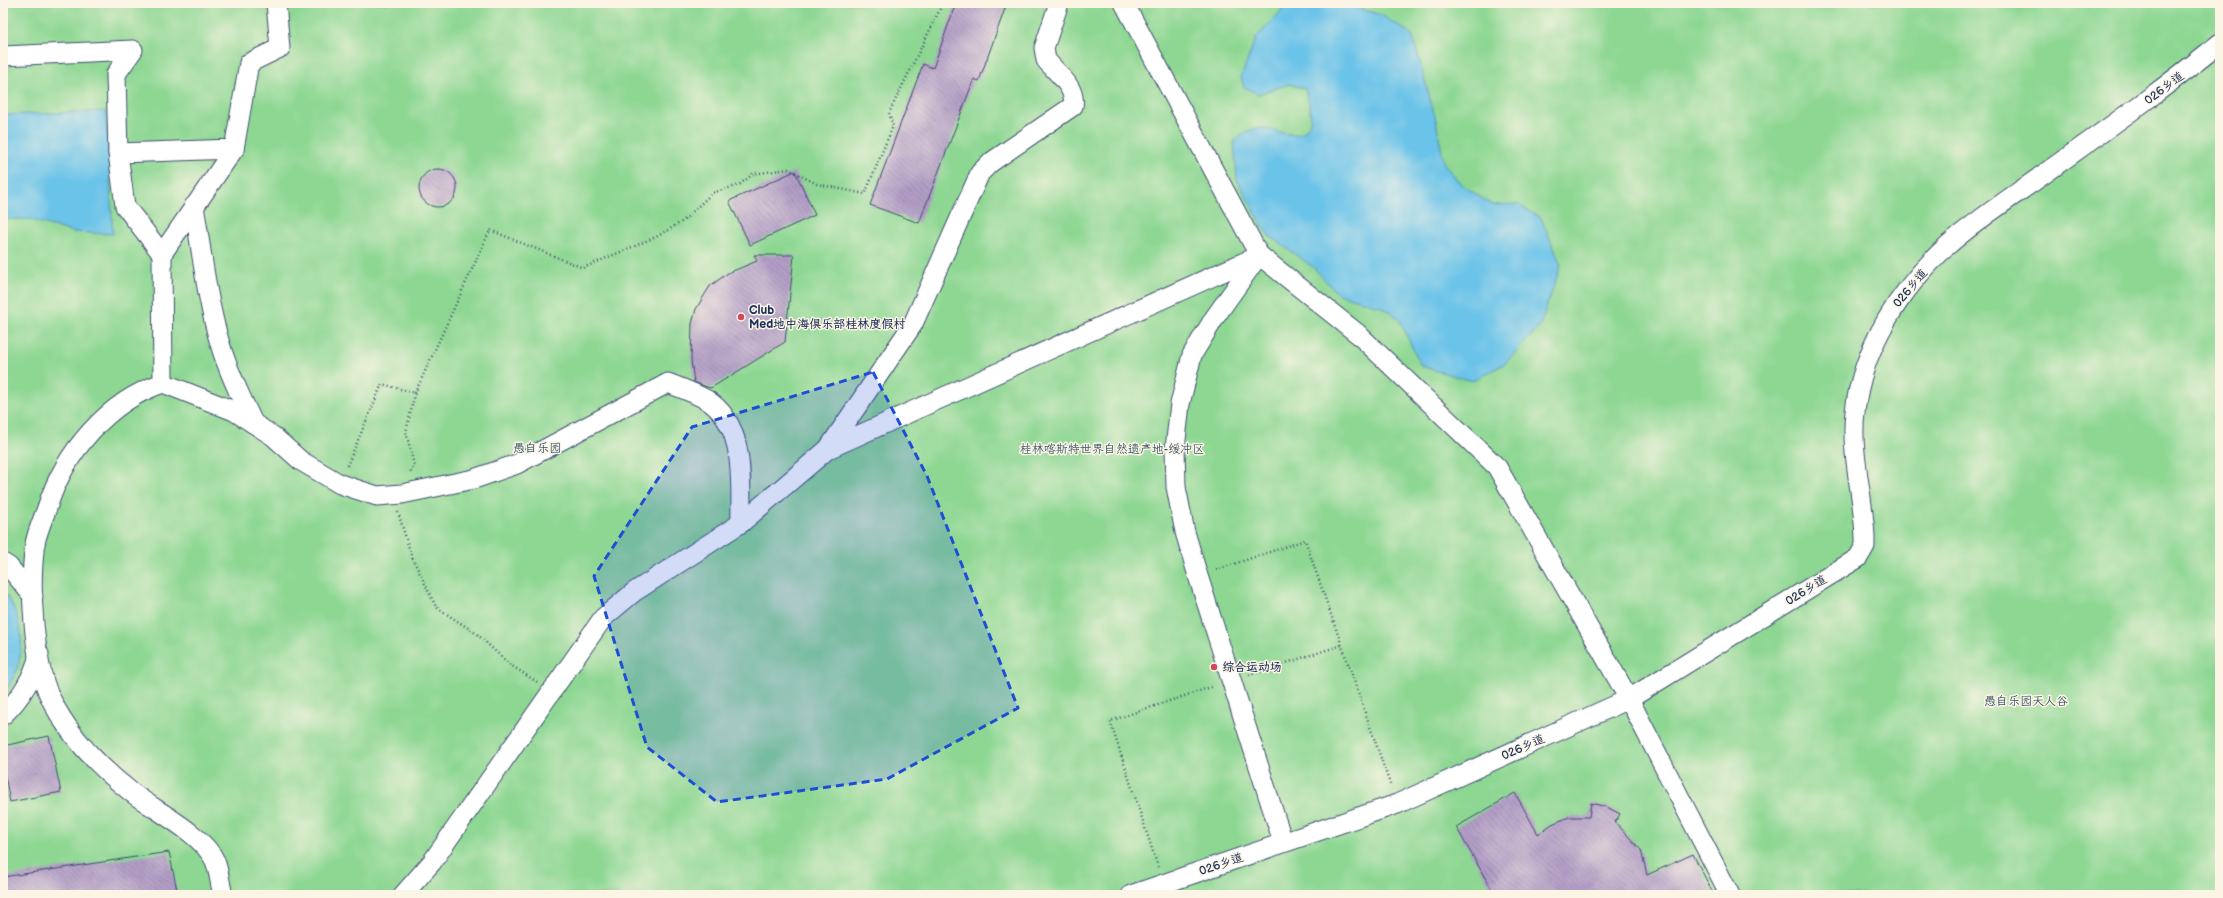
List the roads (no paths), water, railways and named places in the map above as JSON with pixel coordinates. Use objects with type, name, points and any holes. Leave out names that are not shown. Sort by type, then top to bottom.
[{"type":"street","points":[[163,383],[162,254],[234,149],[249,63],[280,48],[276,3]]},
{"type":"street","points":[[403,895],[432,862],[552,693],[603,618],[634,592],[741,523],[828,449],[913,324],[980,173],[986,166],[1073,106],[1074,98],[1072,90],[1046,60],[1044,55],[1044,48],[1058,3]]},
{"type":"street","points":[[1124,3],[1259,255],[1358,334],[1497,466],[1629,699],[1730,895]]},
{"type":"street","name":"026乡道","points":[[1131,895],[1397,804],[1629,699],[1858,558],[1865,546],[1865,538],[1856,451],[1854,414],[1866,362],[1894,307],[1908,288],[1948,245],[2166,88],[2220,44]]},
{"type":"street","points":[[3,56],[133,50],[116,74],[118,153],[125,206],[162,254]]},
{"type":"street","points":[[118,153],[234,149]]},
{"type":"street","points":[[194,206],[214,320],[221,348],[230,374],[253,424]]},
{"type":"street","points":[[828,449],[1259,255]]},
{"type":"street","points":[[1259,255],[1215,317],[1192,355],[1180,404],[1176,449],[1176,486],[1185,532],[1198,576],[1283,842]]},
{"type":"street","points":[[223,895],[215,861],[207,847],[131,792],[106,771],[69,728],[48,691],[34,626],[33,596],[35,544],[54,484],[71,456],[89,434],[125,400],[145,389],[163,383],[234,411],[273,436],[301,462],[340,484],[377,496],[402,494],[474,478],[517,464],[668,383],[708,401],[726,419],[734,435],[739,461],[741,523]]},
{"type":"street","points":[[3,563],[10,567],[33,596]]},
{"type":"street","points":[[3,715],[15,702],[36,668],[39,651]]},
{"type":"water","points":[[1300,3],[1342,3],[1381,15],[1412,34],[1436,120],[1444,164],[1461,184],[1492,205],[1517,204],[1541,218],[1561,265],[1540,326],[1506,363],[1472,381],[1421,366],[1399,319],[1383,307],[1338,294],[1313,267],[1268,235],[1237,180],[1234,141],[1245,133],[1258,128],[1292,134],[1301,133],[1306,130],[1309,124],[1310,111],[1305,89],[1290,84],[1258,94],[1244,87],[1241,77],[1256,38],[1285,7]]},
{"type":"water","points":[[106,111],[113,234],[72,232],[29,219],[3,219],[3,115]]},
{"type":"water","points":[[3,591],[17,616],[21,643],[17,670],[3,695]]},
{"type":"place","name":"Club Med地中海俱乐部桂林度假村","points":[[741,317]]},
{"type":"place","name":"综合运动场","points":[[1214,667]]},
{"type":"park label","name":"愚自乐园","points":[[537,448]]},
{"type":"park label","name":"桂林喀斯特世界自然遗产地-缓冲区","points":[[1112,449]]},
{"type":"park label","name":"愚自乐园天人谷","points":[[2026,701]]}]
